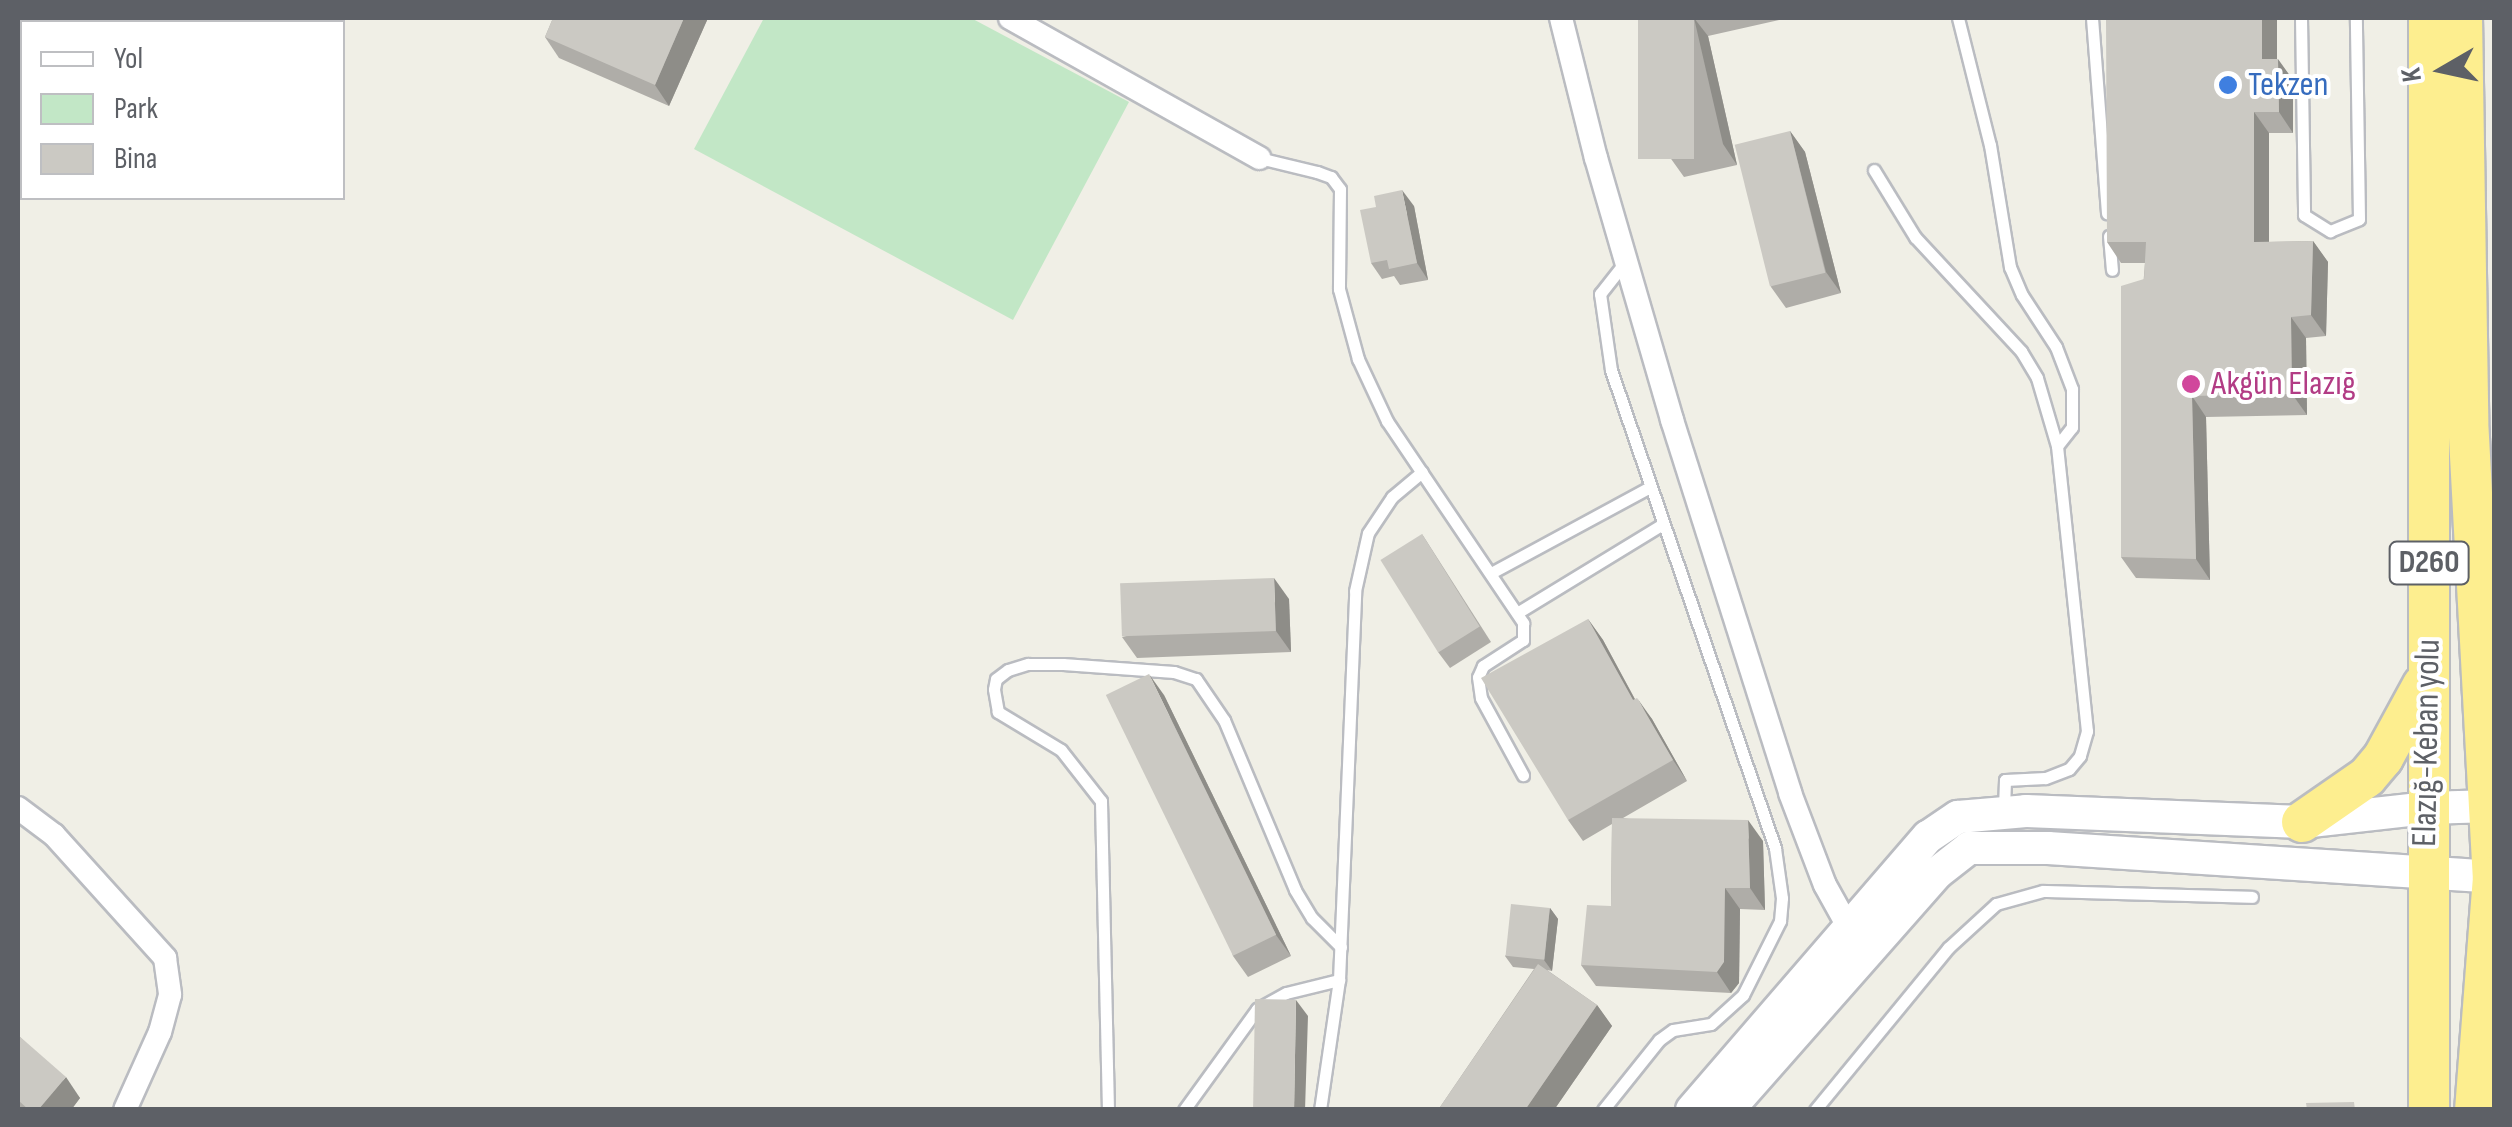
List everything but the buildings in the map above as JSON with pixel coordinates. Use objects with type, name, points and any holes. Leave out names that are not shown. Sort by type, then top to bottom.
[{"type":"highway","name":"Elazığ-Keban yolu","points":[[2429,18],[2433,102],[2426,808],[2429,1110]]},
{"type":"highway","name":"Elazığ-Keban yolu","points":[[2462,18],[2468,419],[2489,706],[2494,877],[2488,1018],[2475,1110]]},
{"type":"highway","points":[[2302,822],[2355,790],[2375,768],[2428,677]]},
{"type":"main road","points":[[1692,1110],[1942,824],[1958,816],[2004,811],[2302,822],[2426,808],[2492,806]]},
{"type":"main road","points":[[1728,1110],[1937,873],[1969,848],[2009,847],[2494,877]]},
{"type":"street","points":[[1010,18],[1258,158]]},
{"type":"street","points":[[1561,18],[1626,261],[1800,824],[1825,886],[1850,930]]},
{"type":"street","points":[[1570,48],[1578,18]]},
{"type":"street","points":[[18,808],[54,835],[164,958],[170,995],[160,1032],[125,1110]]},
{"type":"lane","points":[[1958,18],[1990,145],[2010,267],[2022,295],[2056,348],[2072,389],[2072,427],[2057,446]]},
{"type":"lane","points":[[2092,18],[2112,270]]},
{"type":"lane","points":[[2301,18],[2304,216],[2330,230],[2359,218],[2356,18]]},
{"type":"lane","points":[[1258,158],[1331,177],[1340,189],[1338,274],[1346,320],[1387,421],[1523,624],[1524,640],[1484,666],[1478,678],[1481,698],[1522,775]]},
{"type":"lane","points":[[1874,170],[1914,236],[2021,350],[2037,378],[2057,446],[2086,731],[2080,756],[2069,769],[2045,778],[2005,780],[2009,847]]},
{"type":"lane","points":[[1603,1110],[1659,1040],[1673,1030],[1711,1024],[1743,995],[1780,921],[1782,898],[1774,848],[1611,370],[1600,294],[1606,281],[1626,261]]},
{"type":"lane","points":[[1320,1110],[1339,980],[1355,591],[1368,533],[1392,497],[1422,472]]},
{"type":"lane","points":[[1491,573],[1650,487]]},
{"type":"lane","points":[[1516,613],[1663,524]]},
{"type":"lane","points":[[1108,1110],[1100,802],[1061,750],[998,712],[996,679],[1008,670],[1028,664],[1063,664],[1174,672],[1196,679],[1224,720],[1295,890],[1312,918],[1340,947]]},
{"type":"lane","points":[[1815,1110],[1948,948],[1996,904],[2043,891],[2252,897]]},
{"type":"lane","points":[[1184,1110],[1257,1008],[1286,993],[1339,980]]},
{"type":"green space","points":[[764,18],[971,18],[1129,102],[1013,320],[694,149]]},
{"type":"place","name":"Tekzen","points":[[2228,85]]},
{"type":"place","name":"Akgün Elazığ","points":[[2191,384]]}]
